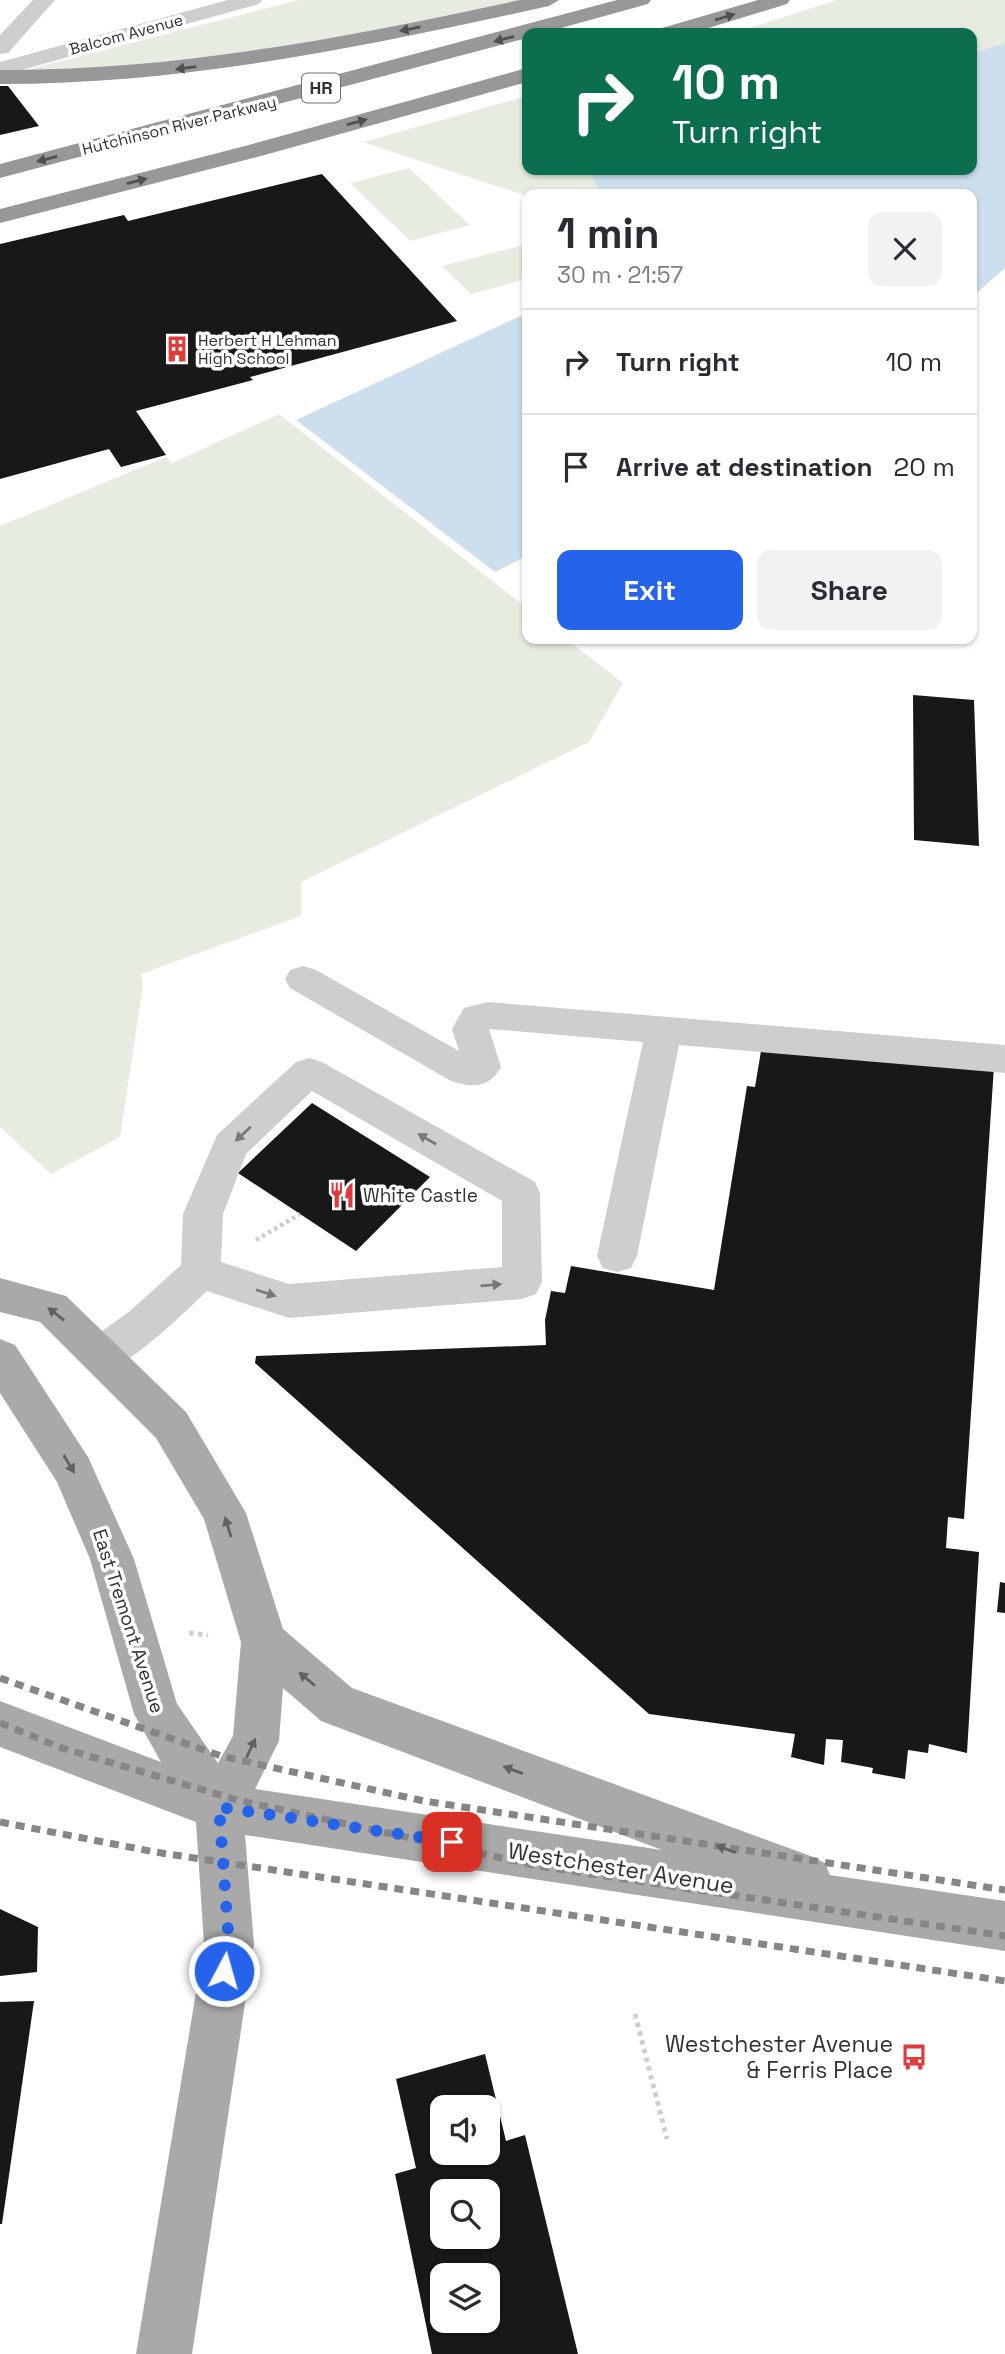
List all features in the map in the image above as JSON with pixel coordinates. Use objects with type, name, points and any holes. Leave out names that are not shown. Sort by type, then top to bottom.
[{"type":"highway","points":[[0,78],[115,75],[215,64],[308,49],[549,0]]},
{"type":"highway","name":"Hutchinson River Parkway","points":[[539,28],[641,0]]},
{"type":"highway","points":[[687,28],[780,0]]},
{"type":"highway","name":"Hutchinson River Parkway","points":[[0,171],[216,117],[522,33]]},
{"type":"highway","name":"HR","points":[[0,216],[253,151],[522,76]]},
{"type":"main road","points":[[0,1295],[51,1308],[100,1355],[171,1425],[224,1513],[256,1741],[219,1807],[229,1944],[164,2354]]},
{"type":"main road","name":"East Tremont Avenue","points":[[0,1357],[74,1471],[113,1559],[157,1714],[219,1807]]},
{"type":"main road","name":"Westchester Avenue","points":[[242,1640],[337,1705],[882,1908]]},
{"type":"main road","name":"Westchester Avenue","points":[[0,1724],[219,1807],[1005,1926]]},
{"type":"street","points":[[45,0],[6,42],[48,54]]},
{"type":"street","name":"Balcom Avenue","points":[[0,69],[252,0]]},
{"type":"street","points":[[303,979],[464,1071],[477,1072],[483,1067],[470,1029],[477,1018],[488,1015],[1005,1059]]},
{"type":"street","points":[[618,1256],[664,1031]]},
{"type":"street","points":[[100,1355],[144,1323],[201,1272],[203,1214],[230,1146],[309,1072],[521,1193],[522,1282],[289,1301],[201,1272]]},
{"type":"path","points":[[185,1632],[242,1640]]},
{"type":"path","points":[[635,2014],[667,2139]]},
{"type":"shaded area","points":[[299,0],[522,0],[311,44],[152,67],[26,70]]},
{"type":"shaded area","points":[[837,0],[1005,0],[1005,43],[977,51],[977,28],[750,28]]},
{"type":"shaded area","points":[[522,97],[522,175],[591,175],[598,189],[522,189],[522,194],[363,142]]},
{"type":"shaded area","points":[[409,168],[470,225],[410,241],[350,183]]},
{"type":"shaded area","points":[[522,245],[522,280],[471,294],[442,266]]},
{"type":"shaded area","points":[[279,414],[522,604],[522,644],[572,644],[623,683],[589,742],[301,882],[301,916],[141,974],[143,985],[120,1137],[51,1174],[0,1127],[0,526],[166,457],[172,463]]},
{"type":"water","points":[[1005,43],[1005,268],[977,293],[977,189],[598,189],[591,175],[977,175],[977,51]]},
{"type":"water","points":[[522,315],[522,558],[495,572],[296,420]]},
{"type":"building","points":[[0,86],[8,86],[39,126],[0,135]]},
{"type":"building","name":"Herbert H Lehman High School","points":[[322,174],[457,321],[136,411],[166,455],[121,467],[109,449],[0,479],[0,244],[124,215],[128,221]]},
{"type":"building","points":[[913,695],[974,700],[979,846],[914,840]]},
{"type":"building","points":[[762,1045],[994,1066],[964,1519],[948,1517],[946,1548],[979,1552],[967,1753],[929,1744],[928,1753],[908,1750],[905,1779],[872,1773],[873,1768],[841,1762],[843,1740],[826,1739],[824,1765],[791,1757],[795,1734],[649,1714],[255,1363],[256,1356],[546,1345],[545,1320],[551,1291],[565,1293],[571,1266],[714,1290],[747,1086],[755,1087]]},
{"type":"building","name":"White Castle","points":[[312,1103],[430,1177],[356,1251],[238,1173]]},
{"type":"building","points":[[1000,1582],[1005,1583],[1005,1613],[997,1612]]},
{"type":"building","points":[[0,1909],[38,1927],[37,1972],[0,1976]]},
{"type":"building","points":[[34,2001],[2,2224],[0,2224],[0,2002]]},
{"type":"building","points":[[485,2054],[495,2095],[430,2095],[430,2165],[500,2165],[500,2116],[506,2141],[525,2135],[578,2354],[432,2354],[395,2174],[416,2168],[396,2079]]},
{"type":"railway","points":[[0,1678],[221,1756],[424,1801],[1005,1890]]},
{"type":"railway","points":[[0,1723],[62,1748],[237,1800],[538,1866],[1005,1936]]},
{"type":"railway","points":[[0,1822],[155,1852],[1005,1981]]},
{"type":"place","name":"Herbert H Lehman High School","points":[[177,349]]},
{"type":"place","name":"White Castle","points":[[342,1195]]},
{"type":"place","name":"Westchester Avenue & Ferris Place","points":[[914,2057]]},
{"type":"route","points":[[224,1971],[229,1944],[219,1807],[452,1842]]}]
